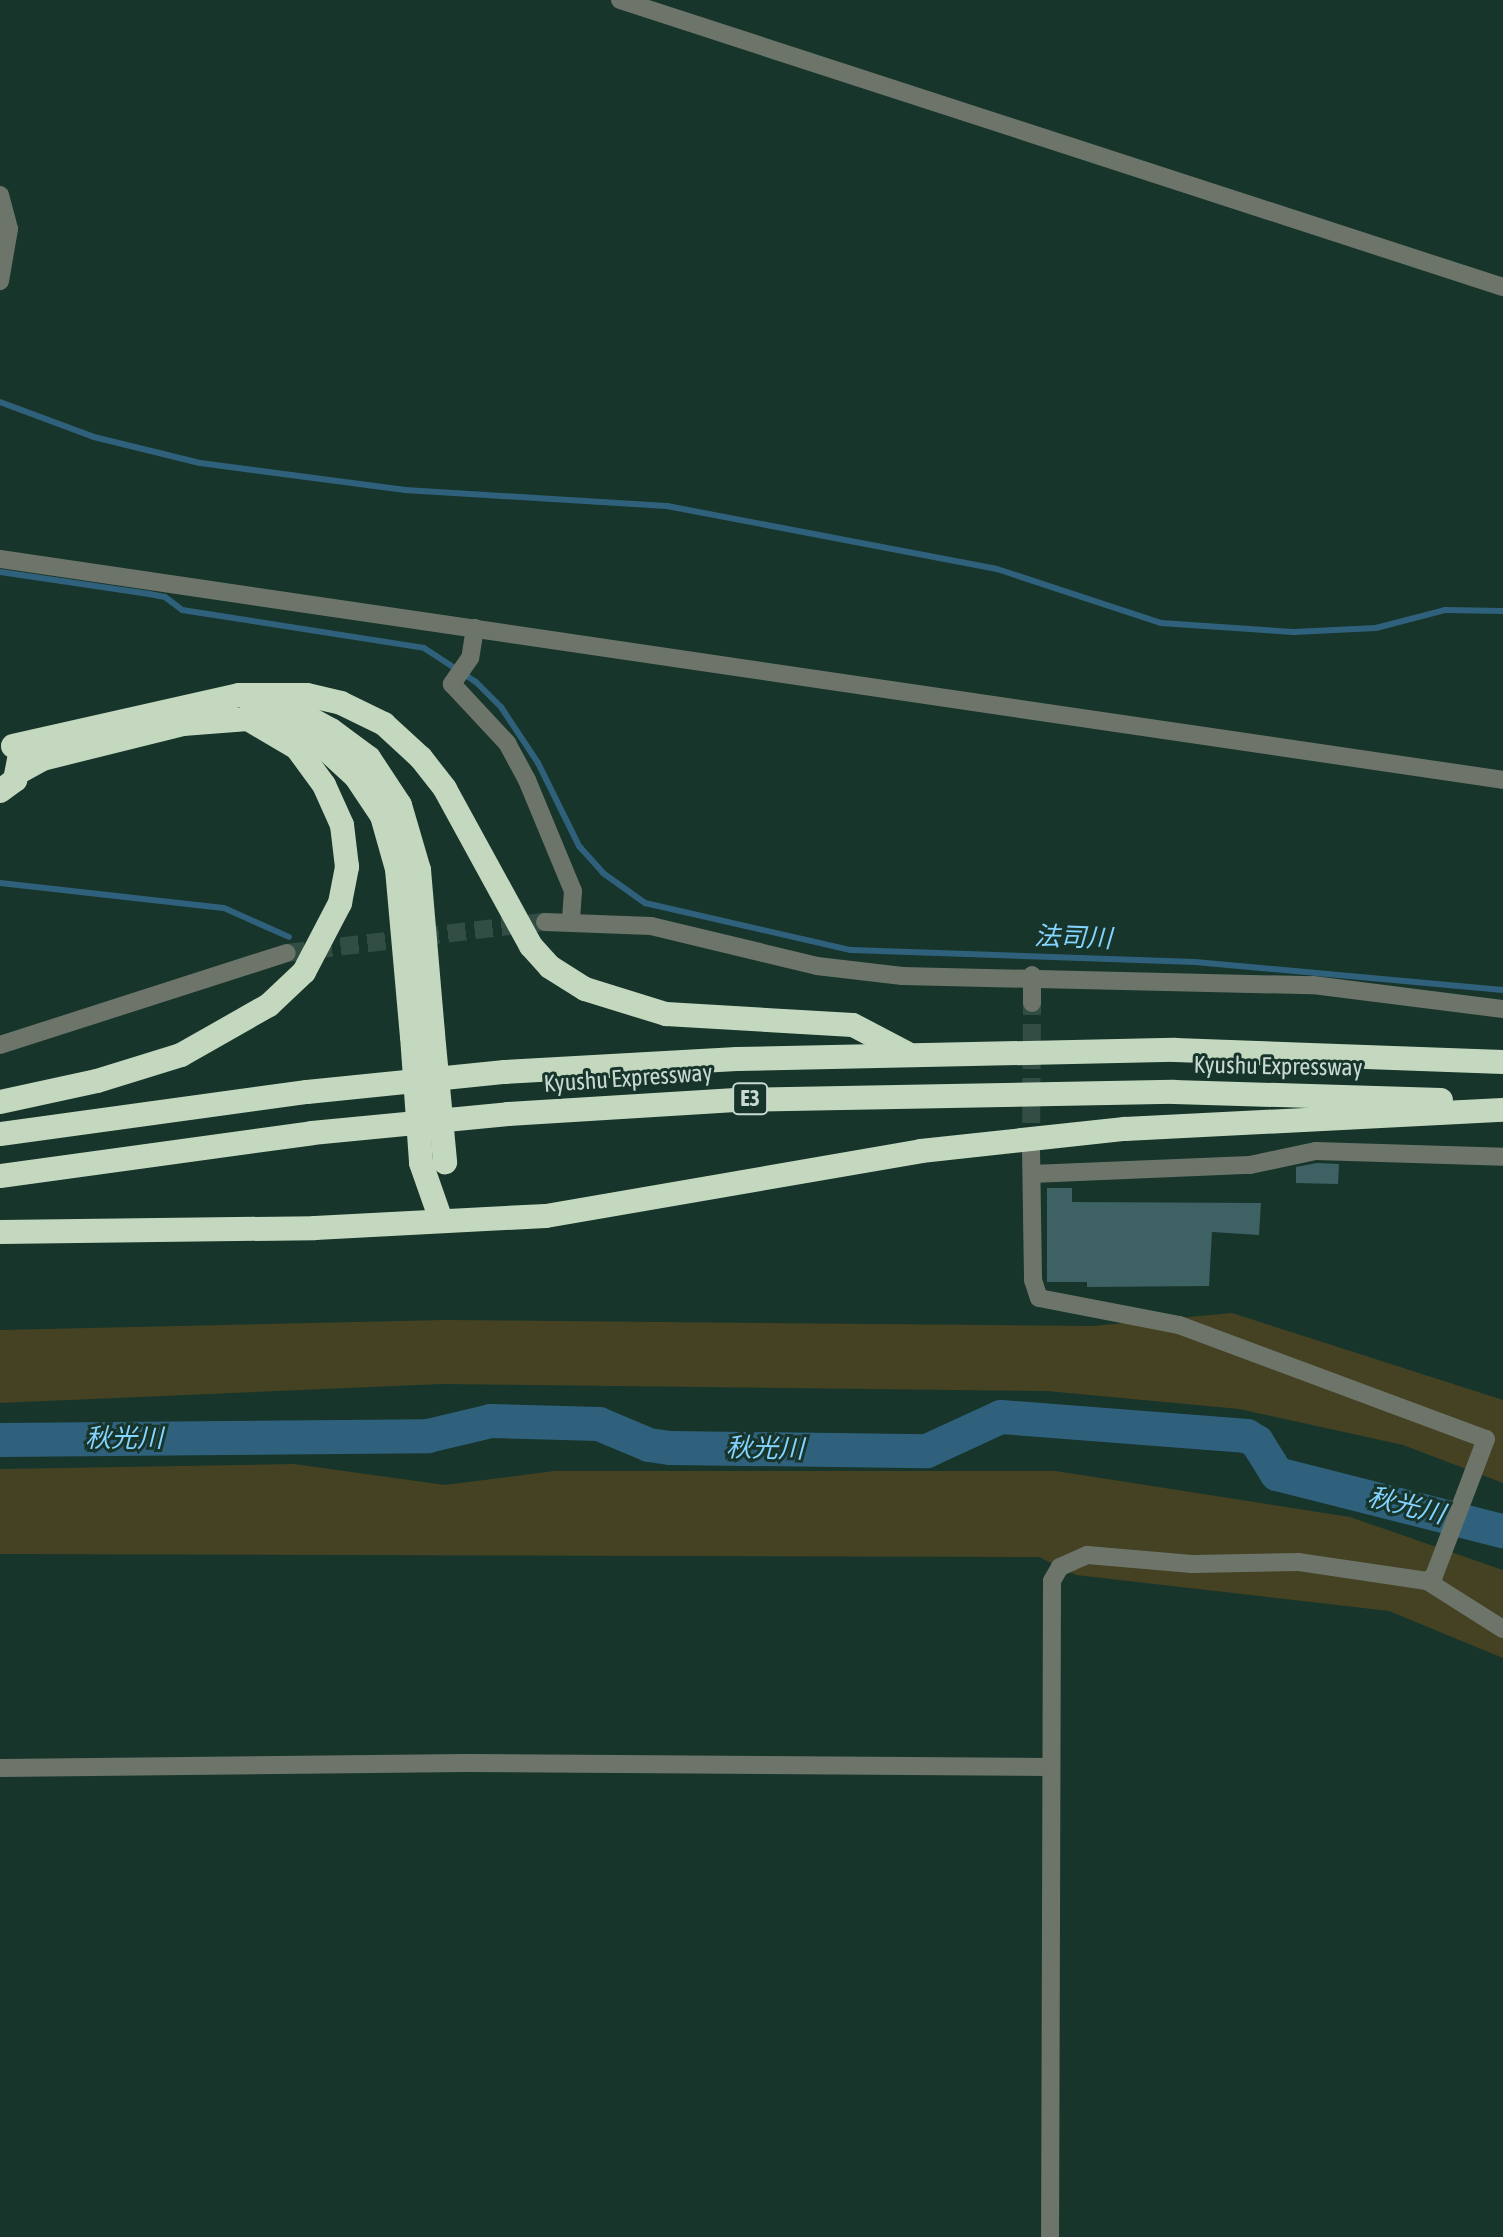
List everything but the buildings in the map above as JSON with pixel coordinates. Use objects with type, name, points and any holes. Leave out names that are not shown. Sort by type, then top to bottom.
[{"type":"highway","points":[[19,772],[6,742],[239,695],[307,695],[384,724],[445,789],[531,946],[550,967],[585,989],[666,1014],[853,1025],[908,1054]]},
{"type":"highway","points":[[186,706],[245,705],[309,718],[369,758],[400,805],[419,870],[423,1035],[441,1220]]},
{"type":"highway","points":[[0,791],[19,772],[42,759],[183,724],[248,719],[318,742],[356,777],[382,816],[397,869],[423,1035]]},
{"type":"highway","points":[[0,1102],[97,1081],[181,1055],[269,1005],[304,972],[340,903],[347,867],[342,825],[324,785],[297,748],[248,719]]},
{"type":"highway","name":"Kyushu Expressway","points":[[0,1134],[307,1092],[505,1072],[908,1054],[1175,1050],[1503,1062]]},
{"type":"highway","name":"Kyushu Expressway","points":[[0,1176],[312,1133],[508,1114],[740,1100],[1174,1092],[1503,1107]]},
{"type":"highway","points":[[0,1232],[315,1228],[546,1216],[921,1151],[1110,1130],[1503,1107]]},
{"type":"street","points":[[620,0],[1503,287]]},
{"type":"street","points":[[0,195],[9,229],[0,281]]},
{"type":"street","points":[[0,559],[1503,780]]},
{"type":"street","points":[[475,628],[470,658],[452,684],[507,743],[527,780],[573,891],[571,921]]},
{"type":"street","points":[[545,922],[651,926],[817,966],[902,976],[1032,975],[1313,985],[1503,1009]]},
{"type":"street","points":[[0,1045],[287,953]]},
{"type":"street","points":[[1032,975],[1032,1003]]},
{"type":"street","points":[[1031,1150],[1033,1280],[1039,1298],[1179,1325],[1486,1439],[1432,1574]]},
{"type":"street","points":[[1032,1174],[1250,1165],[1316,1151],[1503,1157]]},
{"type":"street","points":[[1050,2237],[1052,1581],[1060,1567],[1074,1558],[1299,1562],[1432,1574],[1503,1629]]},
{"type":"street","points":[[0,1768],[466,1763],[1051,1767]]},
{"type":"shaded area","points":[[1232,1313],[1503,1400],[1503,1483],[1403,1445],[1239,1409],[1047,1391],[441,1384],[0,1403],[0,1330],[445,1320],[1092,1326]]},
{"type":"shaded area","points":[[294,1464],[445,1485],[554,1471],[1056,1471],[1350,1517],[1503,1570],[1503,1658],[1389,1611],[1076,1575],[1039,1557],[0,1554],[0,1469]]},
{"type":"waterway","points":[[0,402],[94,437],[200,463],[405,490],[667,506],[997,569],[1161,623],[1294,632],[1376,628],[1445,610],[1503,611]]},
{"type":"waterway","name":"法司川","points":[[0,572],[165,597],[182,610],[424,648],[476,682],[501,707],[538,763],[579,846],[603,873],[645,903],[851,950],[1195,962],[1503,990]]},
{"type":"waterway","points":[[0,883],[224,908],[289,937]]},
{"type":"waterway","name":"秋光川","points":[[0,1440],[428,1436],[491,1421],[599,1424],[649,1445],[671,1448],[927,1451],[1001,1417],[1247,1436],[1257,1442],[1277,1474],[1503,1531]]},
{"type":"tunnel","points":[[287,953],[545,922]]},
{"type":"tunnel","points":[[1031,1150],[1032,1003]]}]
